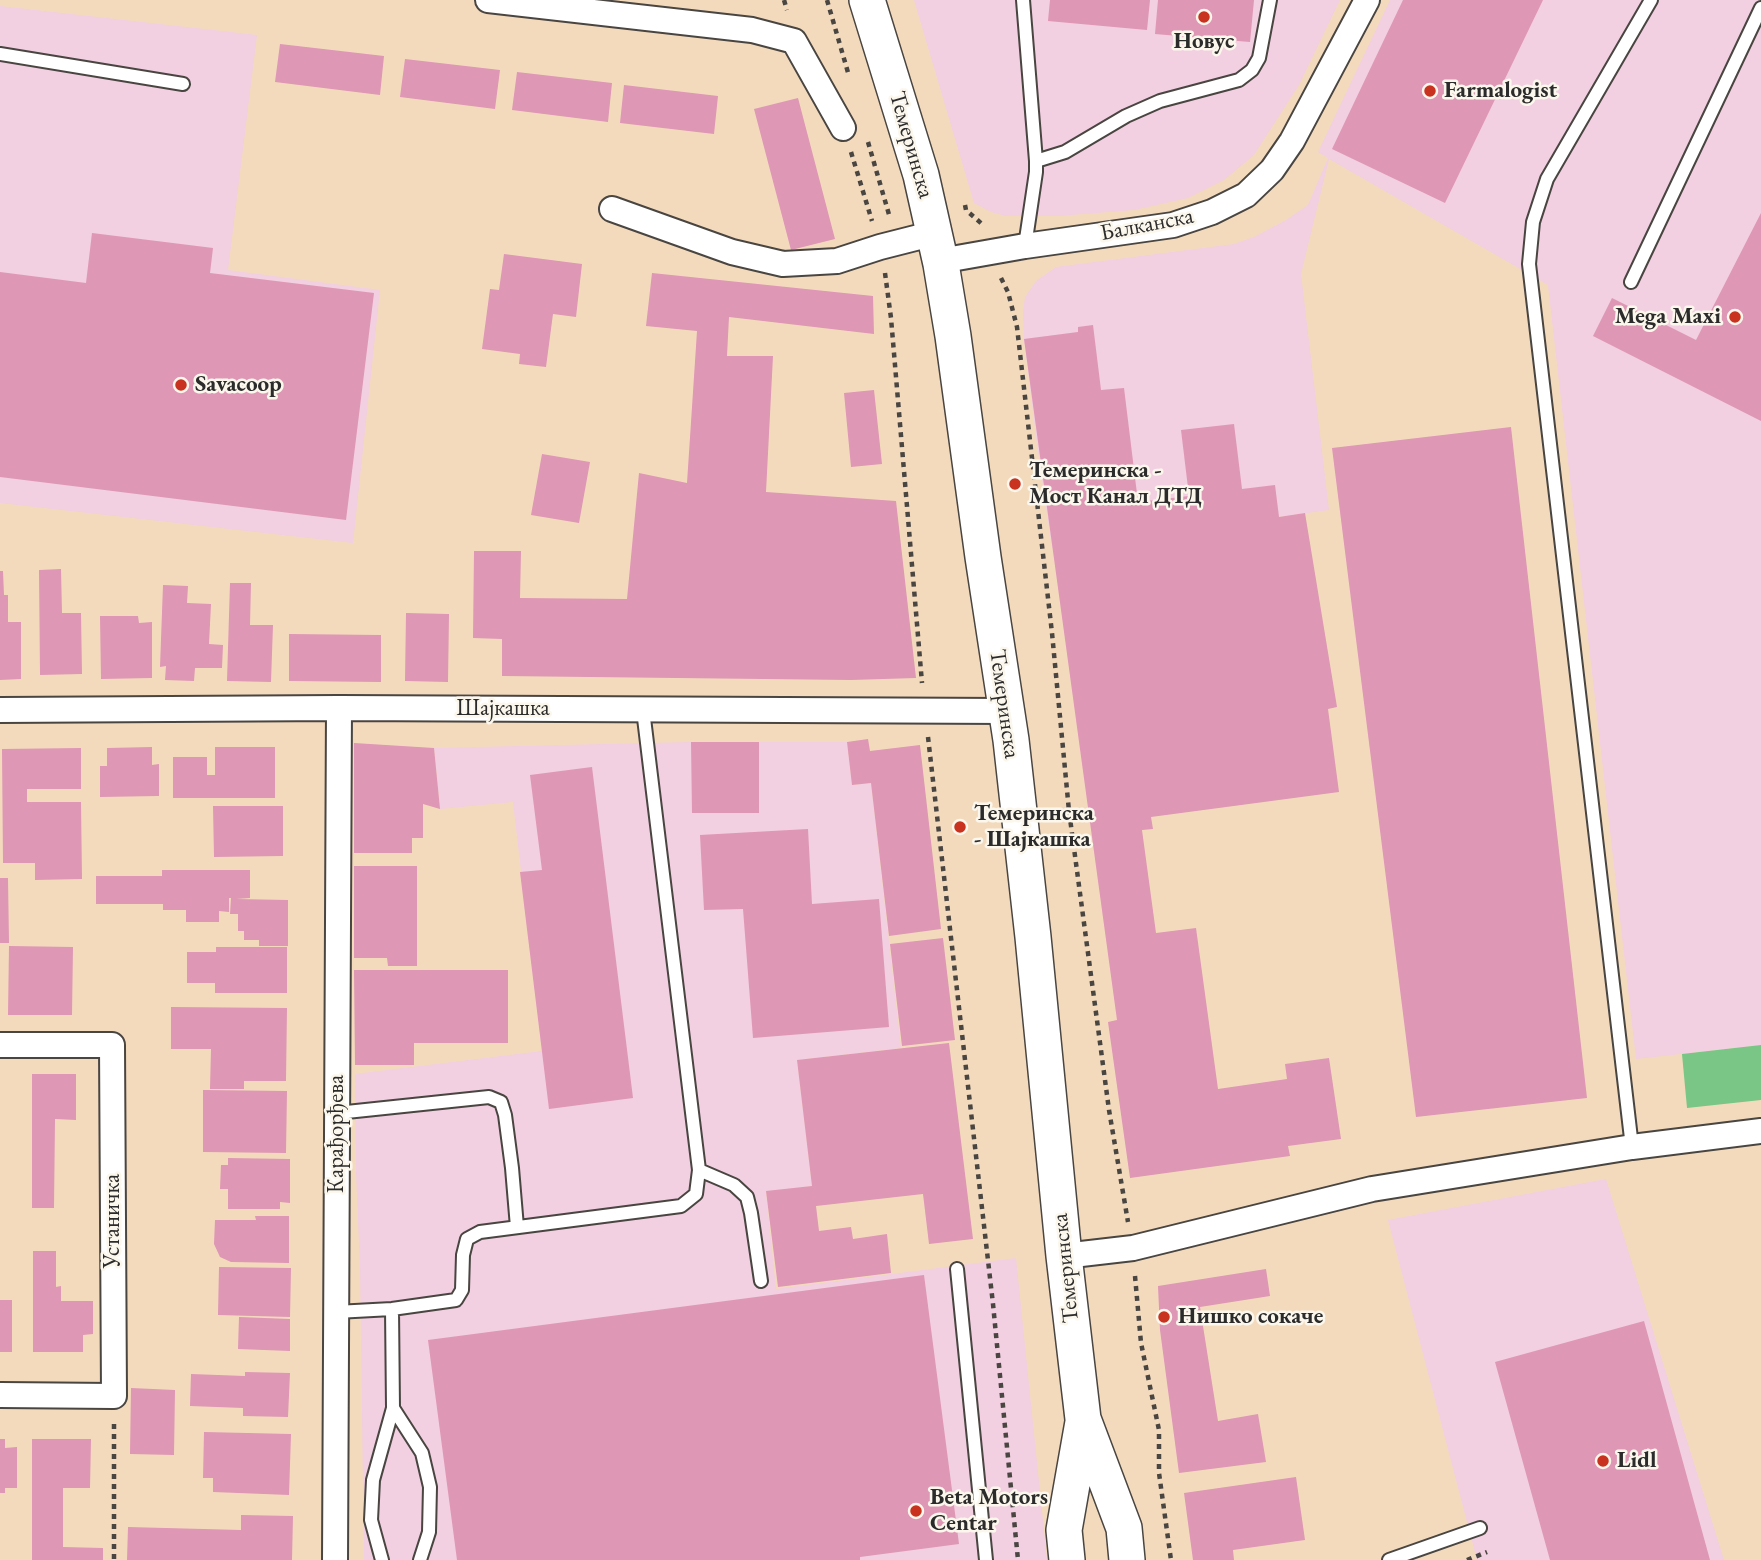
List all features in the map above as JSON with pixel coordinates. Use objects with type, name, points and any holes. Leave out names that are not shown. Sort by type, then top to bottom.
[{"type":"main road","name":"Темеринска","points":[[867,0],[921,176],[938,247],[953,336],[1007,711],[1033,937],[1063,1256],[1083,1419],[1124,1528],[1127,1560]]},
{"type":"main road","name":"Темеринска","points":[[1067,1560],[1064,1530],[1083,1419]]},
{"type":"street","points":[[488,0],[537,3],[752,30],[794,41],[843,128]]},
{"type":"street","name":"Балканска","points":[[612,209],[732,252],[783,264],[837,261],[880,247],[938,247],[989,252],[1173,225],[1212,212],[1246,195],[1272,170],[1292,141],[1367,0]]},
{"type":"street","name":"Шајкашка","points":[[0,710],[339,708],[1007,711]]},
{"type":"street","name":"Карађорђева","points":[[335,1560],[339,708]]},
{"type":"street","name":"Устаничка","points":[[0,1045],[112,1045],[114,1396]]},
{"type":"street","points":[[1063,1256],[1133,1248],[1372,1189],[1632,1147],[1761,1131]]},
{"type":"street","points":[[0,1395],[114,1396]]},
{"type":"lane","points":[[1023,0],[1036,161],[1025,246]]},
{"type":"lane","points":[[1036,161],[1065,152],[1126,116],[1160,101],[1239,80],[1252,70],[1259,58],[1270,0]]},
{"type":"lane","points":[[1632,1147],[1529,264],[1533,222],[1547,179],[1651,0]]},
{"type":"lane","points":[[1631,282],[1761,8]]},
{"type":"lane","points":[[0,54],[183,84]]},
{"type":"lane","points":[[336,1312],[392,1309],[456,1300],[462,1290],[463,1255],[467,1239],[480,1231],[681,1206],[695,1195],[699,1170],[643,710]]},
{"type":"lane","points":[[337,1113],[489,1097],[501,1102],[512,1168],[517,1227]]},
{"type":"lane","points":[[699,1170],[734,1185],[747,1197],[761,1281]]},
{"type":"lane","points":[[957,1269],[986,1560]]},
{"type":"lane","points":[[382,1560],[371,1520],[373,1480],[393,1408],[392,1309]]},
{"type":"lane","points":[[393,1408],[422,1453],[429,1487],[429,1532],[420,1560]]},
{"type":"lane","points":[[1389,1560],[1480,1528]]},
{"type":"path","points":[[843,128],[880,247],[891,318],[925,709],[993,1304],[1018,1560]]},
{"type":"path","points":[[989,252],[1008,292],[1017,327],[1052,633],[1069,811],[1109,1110],[1133,1248],[1142,1343],[1158,1430],[1158,1474],[1171,1560]]},
{"type":"path","points":[[114,1396],[114,1560]]},
{"type":"path","points":[[1466,1560],[1487,1552]]},
{"type":"shaded area","points":[[914,0],[1340,0],[1299,85],[1254,155],[1224,180],[1188,198],[1134,210],[1058,216],[1006,216],[974,203]]},
{"type":"shaded area","points":[[1390,0],[1761,0],[1761,1045],[1636,1059],[1548,285],[1329,159],[1301,274],[1329,510],[1052,548],[1024,339],[1025,297],[1036,281],[1056,267],[1234,244],[1254,237],[1308,205],[1328,158],[1318,152]]},
{"type":"shaded area","points":[[0,6],[257,35],[228,270],[380,290],[353,543],[0,503]]},
{"type":"shaded area","points":[[691,742],[847,742],[852,785],[871,783],[901,1048],[797,1060],[812,1186],[766,1192],[776,1289],[1016,1258],[1047,1560],[364,1560],[355,1074],[542,1051],[513,802],[440,809],[434,748]]},
{"type":"shaded area","points":[[1606,1179],[1724,1560],[1477,1560],[1388,1220]]},
{"type":"green space","points":[[1761,1045],[1761,1100],[1687,1108],[1682,1054]]},
{"type":"building","points":[[1050,0],[1150,0],[1147,30],[1048,21]]},
{"type":"building","name":"Новус","points":[[1158,0],[1254,0],[1250,42],[1155,34]]},
{"type":"building","points":[[1403,0],[1543,0],[1445,203],[1332,149]]},
{"type":"building","points":[[280,44],[384,56],[380,95],[275,82]]},
{"type":"building","points":[[405,59],[500,70],[495,109],[400,97]]},
{"type":"building","points":[[517,72],[612,83],[608,122],[512,110]]},
{"type":"building","points":[[624,85],[718,96],[714,134],[620,123]]},
{"type":"building","points":[[798,98],[835,239],[791,250],[754,109]]},
{"type":"building","name":"Mega Maxi","points":[[1761,213],[1761,421],[1593,336],[1612,298],[1696,340]]},
{"type":"building","name":"Savacoop","points":[[92,233],[213,248],[210,273],[374,293],[346,520],[0,477],[0,272],[86,283]]},
{"type":"building","points":[[504,254],[582,264],[576,317],[553,314],[546,367],[519,364],[520,354],[482,349],[490,289],[499,290]]},
{"type":"building","points":[[652,273],[873,296],[874,334],[729,317],[727,356],[773,356],[766,492],[896,501],[916,678],[851,680],[502,676],[502,639],[473,638],[474,551],[521,551],[520,598],[627,599],[639,473],[687,483],[697,331],[646,326]]},
{"type":"building","points":[[1093,325],[1101,390],[1124,388],[1138,502],[1189,496],[1181,430],[1234,424],[1242,489],[1275,485],[1279,517],[1305,513],[1337,707],[1328,709],[1339,792],[1151,817],[1153,829],[1142,830],[1156,933],[1196,928],[1218,1089],[1287,1079],[1285,1064],[1329,1058],[1341,1139],[1288,1146],[1290,1156],[1130,1178],[1108,1022],[1117,1020],[1024,339],[1078,332],[1078,327]]},
{"type":"building","points":[[874,390],[882,464],[851,467],[844,393]]},
{"type":"building","points":[[1511,427],[1587,1098],[1416,1117],[1332,448]]},
{"type":"building","points":[[542,454],[590,462],[579,523],[531,515]]},
{"type":"building","points":[[61,569],[62,613],[81,613],[82,674],[40,675],[39,570]]},
{"type":"building","points":[[0,571],[3,571],[4,595],[8,595],[8,622],[21,622],[21,679],[0,680]]},
{"type":"building","points":[[230,583],[251,583],[250,625],[273,625],[271,682],[227,681]]},
{"type":"building","points":[[163,585],[188,586],[187,603],[211,604],[209,644],[223,645],[222,668],[195,668],[194,681],[165,680],[166,666],[160,667]]},
{"type":"building","points":[[406,613],[449,614],[448,682],[405,681]]},
{"type":"building","points":[[100,616],[138,616],[139,623],[152,622],[152,678],[101,679]]},
{"type":"building","points":[[289,634],[381,635],[381,682],[289,681]]},
{"type":"building","points":[[868,739],[870,751],[920,745],[941,929],[889,936],[871,783],[852,785],[847,742]]},
{"type":"building","points":[[691,742],[759,742],[759,813],[692,813]]},
{"type":"building","points":[[354,743],[434,748],[440,809],[423,804],[423,838],[412,838],[412,853],[354,853]]},
{"type":"building","points":[[152,747],[152,765],[159,764],[159,796],[100,797],[100,766],[107,766],[107,748]]},
{"type":"building","points":[[215,747],[275,747],[275,798],[173,798],[173,757],[207,757],[207,775],[215,775]]},
{"type":"building","points":[[81,748],[81,789],[27,789],[27,802],[81,802],[82,879],[35,880],[35,863],[3,863],[2,749]]},
{"type":"building","points":[[592,767],[633,1098],[549,1109],[520,872],[542,870],[530,775]]},
{"type":"building","points":[[213,806],[283,806],[283,856],[214,857]]},
{"type":"building","points":[[808,829],[812,904],[879,899],[889,1027],[753,1038],[743,909],[704,910],[700,835]]},
{"type":"building","points":[[354,866],[417,866],[417,966],[388,966],[387,958],[354,958]]},
{"type":"building","points":[[162,870],[250,870],[250,898],[236,899],[288,900],[288,946],[259,946],[259,940],[244,940],[244,931],[238,931],[238,914],[230,914],[231,898],[229,912],[219,911],[219,922],[186,922],[186,910],[163,910],[163,904],[96,904],[96,876],[162,876]]},
{"type":"building","points":[[0,878],[8,878],[9,943],[0,943]]},
{"type":"building","points":[[943,938],[955,1040],[902,1046],[890,944]]},
{"type":"building","points":[[9,946],[73,947],[72,1015],[8,1015]]},
{"type":"building","points":[[216,947],[287,947],[287,993],[215,993],[215,983],[187,983],[187,952],[216,952]]},
{"type":"building","points":[[354,970],[508,970],[508,1043],[414,1043],[414,1065],[355,1065]]},
{"type":"building","points":[[171,1007],[287,1008],[286,1081],[244,1081],[244,1089],[210,1089],[211,1049],[171,1049]]},
{"type":"building","points":[[949,1043],[973,1239],[929,1244],[923,1194],[816,1206],[819,1231],[851,1227],[853,1239],[887,1234],[891,1273],[778,1287],[766,1191],[812,1186],[797,1060]]},
{"type":"building","points":[[32,1074],[76,1074],[76,1120],[55,1119],[54,1208],[32,1208]]},
{"type":"building","points":[[203,1090],[287,1091],[286,1153],[203,1152]]},
{"type":"building","points":[[228,1158],[290,1159],[290,1203],[280,1202],[280,1209],[228,1209],[228,1189],[220,1189],[221,1165],[228,1165]]},
{"type":"building","points":[[255,1216],[289,1216],[289,1263],[231,1262],[220,1257],[214,1244],[215,1220],[256,1220]]},
{"type":"building","points":[[33,1251],[56,1251],[56,1287],[61,1286],[61,1301],[93,1301],[93,1334],[83,1335],[83,1352],[33,1352]]},
{"type":"building","points":[[219,1267],[291,1268],[290,1317],[218,1315]]},
{"type":"building","points":[[1266,1269],[1270,1296],[1200,1307],[1218,1421],[1258,1414],[1266,1462],[1179,1473],[1160,1330],[1158,1286]]},
{"type":"building","points":[[924,1275],[959,1544],[860,1557],[860,1560],[457,1560],[428,1340]]},
{"type":"building","points":[[0,1300],[12,1300],[12,1352],[0,1352]]},
{"type":"building","points":[[239,1317],[290,1319],[290,1351],[238,1349]]},
{"type":"building","name":"Lidl","points":[[1644,1321],[1710,1560],[1550,1560],[1495,1362]]},
{"type":"building","points":[[245,1372],[290,1373],[288,1417],[243,1416],[243,1408],[190,1406],[191,1374],[245,1376]]},
{"type":"building","points":[[131,1388],[175,1390],[174,1455],[130,1454]]},
{"type":"building","points":[[204,1432],[291,1434],[289,1495],[213,1492],[213,1478],[203,1478]]},
{"type":"building","points":[[0,1439],[5,1439],[5,1448],[17,1447],[17,1488],[5,1488],[5,1493],[0,1493]]},
{"type":"building","points":[[32,1439],[91,1439],[90,1488],[63,1488],[63,1547],[103,1548],[103,1560],[32,1560]]},
{"type":"building","points":[[1296,1477],[1305,1540],[1233,1550],[1234,1560],[1193,1560],[1184,1493]]},
{"type":"building","points":[[241,1515],[293,1516],[292,1560],[127,1560],[128,1527],[241,1530]]},
{"type":"place","name":"Новус","points":[[1204,17]]},
{"type":"place","name":"Farmalogist","points":[[1430,91]]},
{"type":"place","name":"Mega Maxi","points":[[1735,317]]},
{"type":"place","name":"Savacoop","points":[[181,385]]},
{"type":"place","name":"Темеринска - Мост Канал ДТД","points":[[1015,484]]},
{"type":"place","name":"Темеринска - Шајкашка","points":[[960,827]]},
{"type":"place","name":"Нишко сокаче","points":[[1164,1317]]},
{"type":"place","name":"Lidl","points":[[1603,1461]]},
{"type":"place","name":"Beta Motors Centar","points":[[916,1511]]}]
